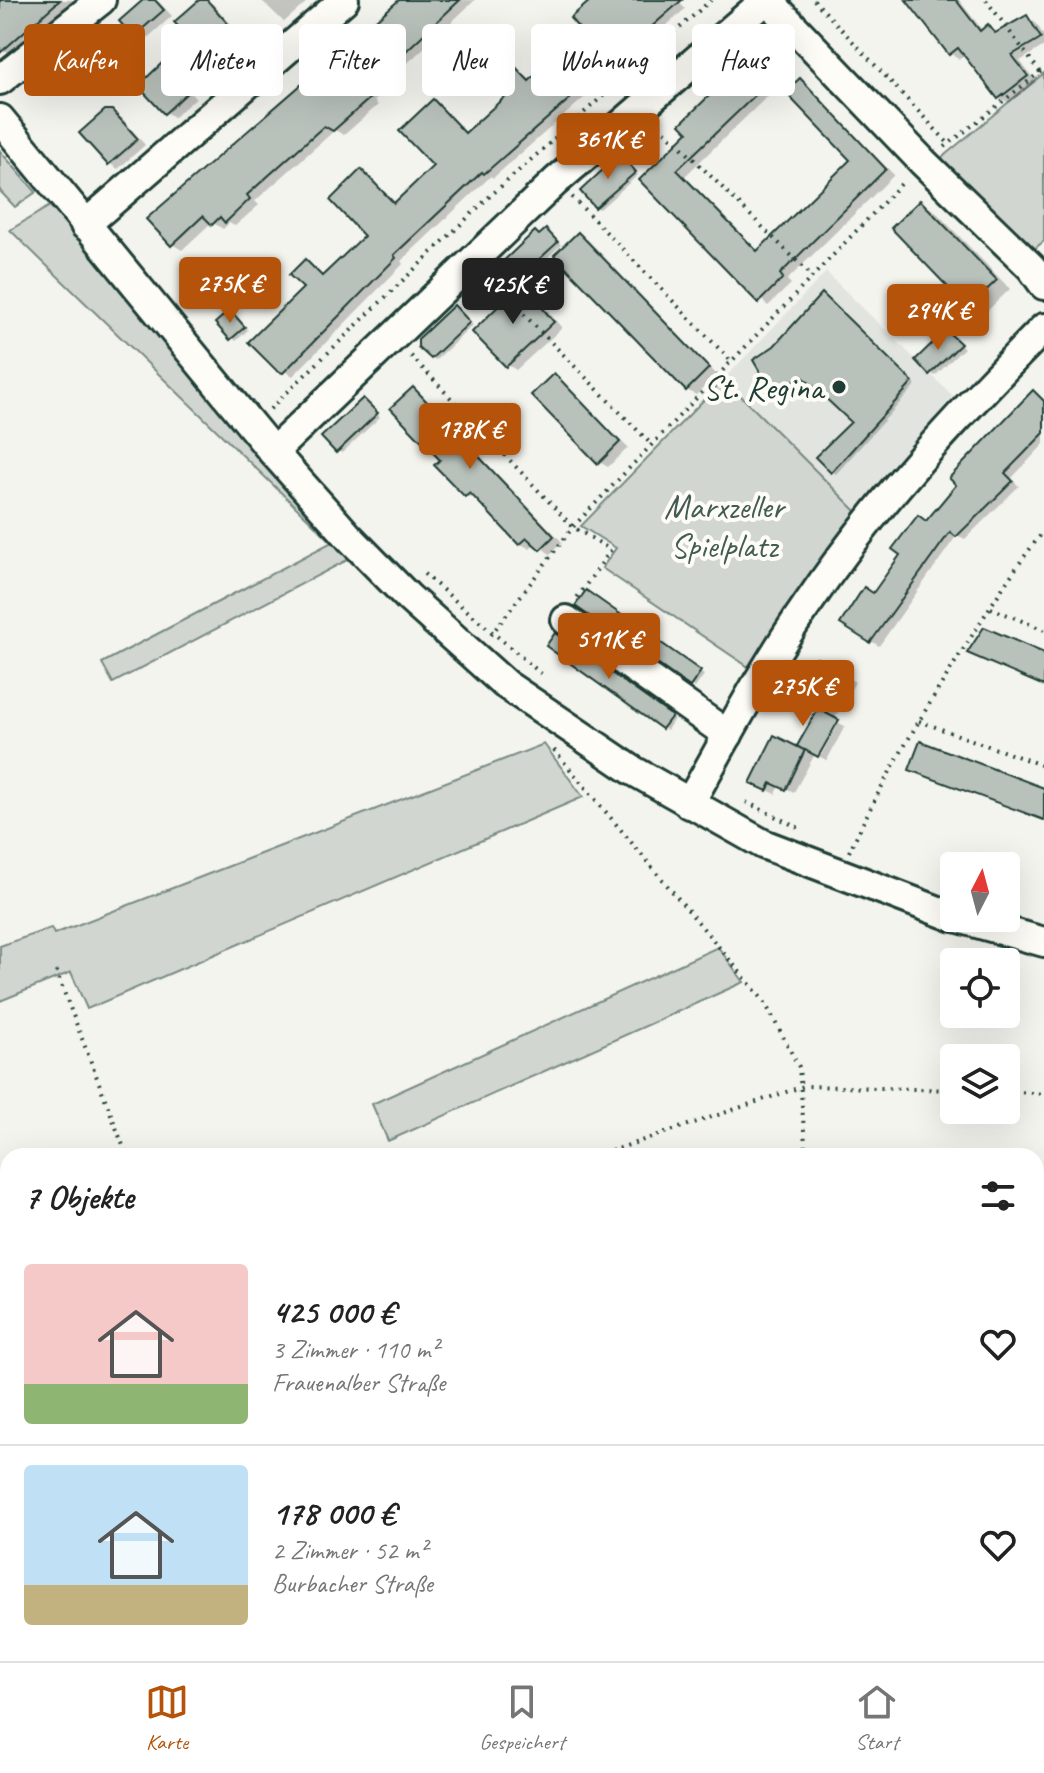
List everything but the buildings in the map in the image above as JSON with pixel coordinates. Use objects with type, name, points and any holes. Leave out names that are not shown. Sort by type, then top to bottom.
[{"type":"street","points":[[0,80],[101,0]]},
{"type":"street","points":[[85,225],[344,0]]},
{"type":"street","points":[[282,443],[556,181],[767,0],[923,162],[1040,269]]},
{"type":"street","points":[[0,119],[85,225],[282,443],[349,537],[474,658],[505,684],[632,770],[763,844],[844,864],[940,909]]},
{"type":"street","points":[[689,804],[807,605],[874,513],[952,423],[1044,328]]},
{"type":"street","points":[[566,620],[728,735]]},
{"type":"street","points":[[1009,932],[1044,942]]},
{"type":"path","points":[[270,409],[489,197],[711,0]]},
{"type":"path","points":[[814,0],[949,145]]},
{"type":"path","points":[[474,658],[573,527],[811,275],[923,162],[949,145],[1042,70],[986,0]]},
{"type":"path","points":[[640,106],[811,275]]},
{"type":"path","points":[[556,181],[732,362]]},
{"type":"path","points":[[471,261],[652,445]]},
{"type":"path","points":[[393,337],[573,527],[611,550],[563,618],[566,620]]},
{"type":"path","points":[[260,398],[270,409],[282,443]]},
{"type":"path","points":[[844,864],[884,779],[990,607],[1044,531]]},
{"type":"path","points":[[418,568],[550,682]]},
{"type":"path","points":[[990,607],[1044,630]]},
{"type":"path","points":[[919,721],[1044,766]]},
{"type":"path","points":[[554,750],[764,1001],[787,1039],[804,1086],[806,1148]]},
{"type":"path","points":[[742,800],[809,832]]},
{"type":"path","points":[[835,845],[844,864]]},
{"type":"path","points":[[844,864],[861,856]]},
{"type":"path","points":[[56,971],[124,1148]]},
{"type":"path","points":[[620,1148],[804,1086],[940,1090]]},
{"type":"path","points":[[1020,1092],[1044,1094]]},
{"type":"shaded area","name":"St. Regina","points":[[826,272],[953,396],[856,511],[724,379]]},
{"type":"green space","points":[[1044,73],[1044,241],[1033,250],[940,159]]},
{"type":"green space","points":[[0,151],[36,192],[15,207],[0,191]]},
{"type":"green space","points":[[50,206],[355,556],[113,683],[102,663],[332,542],[10,230]]},
{"type":"green space","name":"Marxzeller Spielplatz","points":[[724,379],[856,511],[753,670],[602,568],[616,548],[581,526]]},
{"type":"green space","points":[[544,744],[583,797],[87,1009],[71,972],[0,1001],[0,946],[51,928],[54,934]]},
{"type":"green space","points":[[718,947],[744,982],[388,1141],[372,1104]]},
{"type":"place","name":"St. Regina","points":[[839,387]]}]
